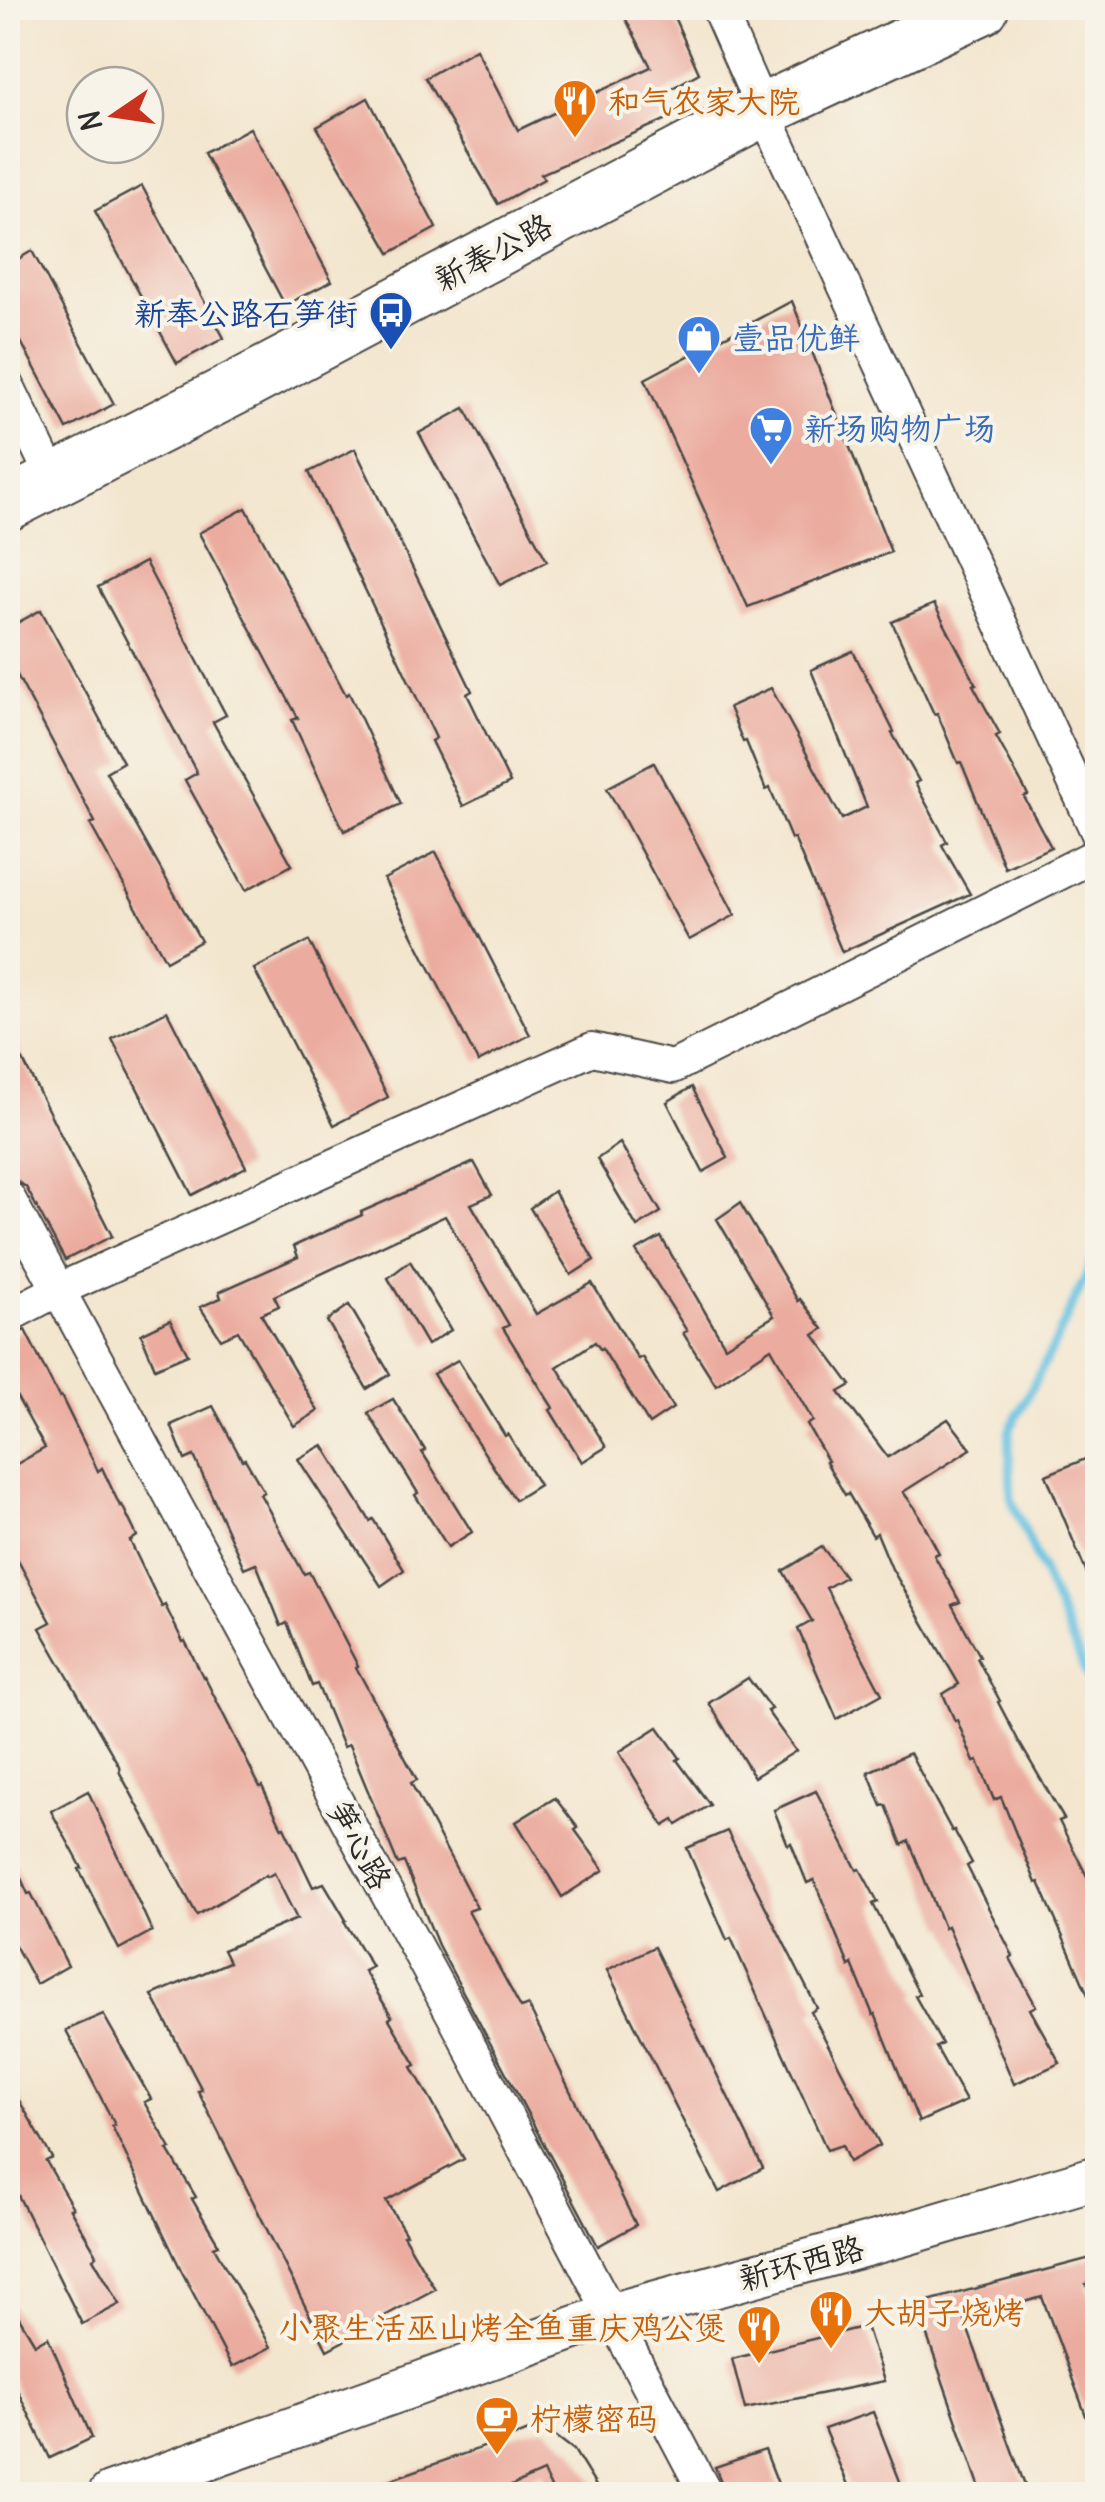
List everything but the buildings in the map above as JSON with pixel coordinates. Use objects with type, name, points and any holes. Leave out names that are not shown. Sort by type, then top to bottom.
[{"type":"main road","name":"新奉公路","points":[[8,504],[762,110],[982,8]]},
{"type":"street","points":[[718,8],[1098,834]]},
{"type":"street","points":[[8,386],[54,481]]},
{"type":"street","points":[[8,1316],[592,1048],[673,1066],[1098,854]]},
{"type":"street","name":"笋心路","points":[[8,1197],[613,2314],[706,2494]]},
{"type":"street","name":"新环西路","points":[[110,2494],[613,2314],[1098,2177]]},
{"type":"waterway","points":[[1098,1250],[1009,1431],[1011,1498],[1098,1701]]},
{"type":"place","name":"和气农家大院","points":[[575,139]]},
{"type":"place","name":"新奉公路石笋街","points":[[391,351]]},
{"type":"place","name":"壹品优鲜","points":[[699,375]]},
{"type":"place","name":"新场购物广场","points":[[771,466]]},
{"type":"place","name":"大胡子烧烤","points":[[831,2350]]},
{"type":"place","name":"小聚生活巫山烤全鱼重庆鸡公煲","points":[[759,2365]]},
{"type":"place","name":"柠檬密码","points":[[497,2456]]}]
